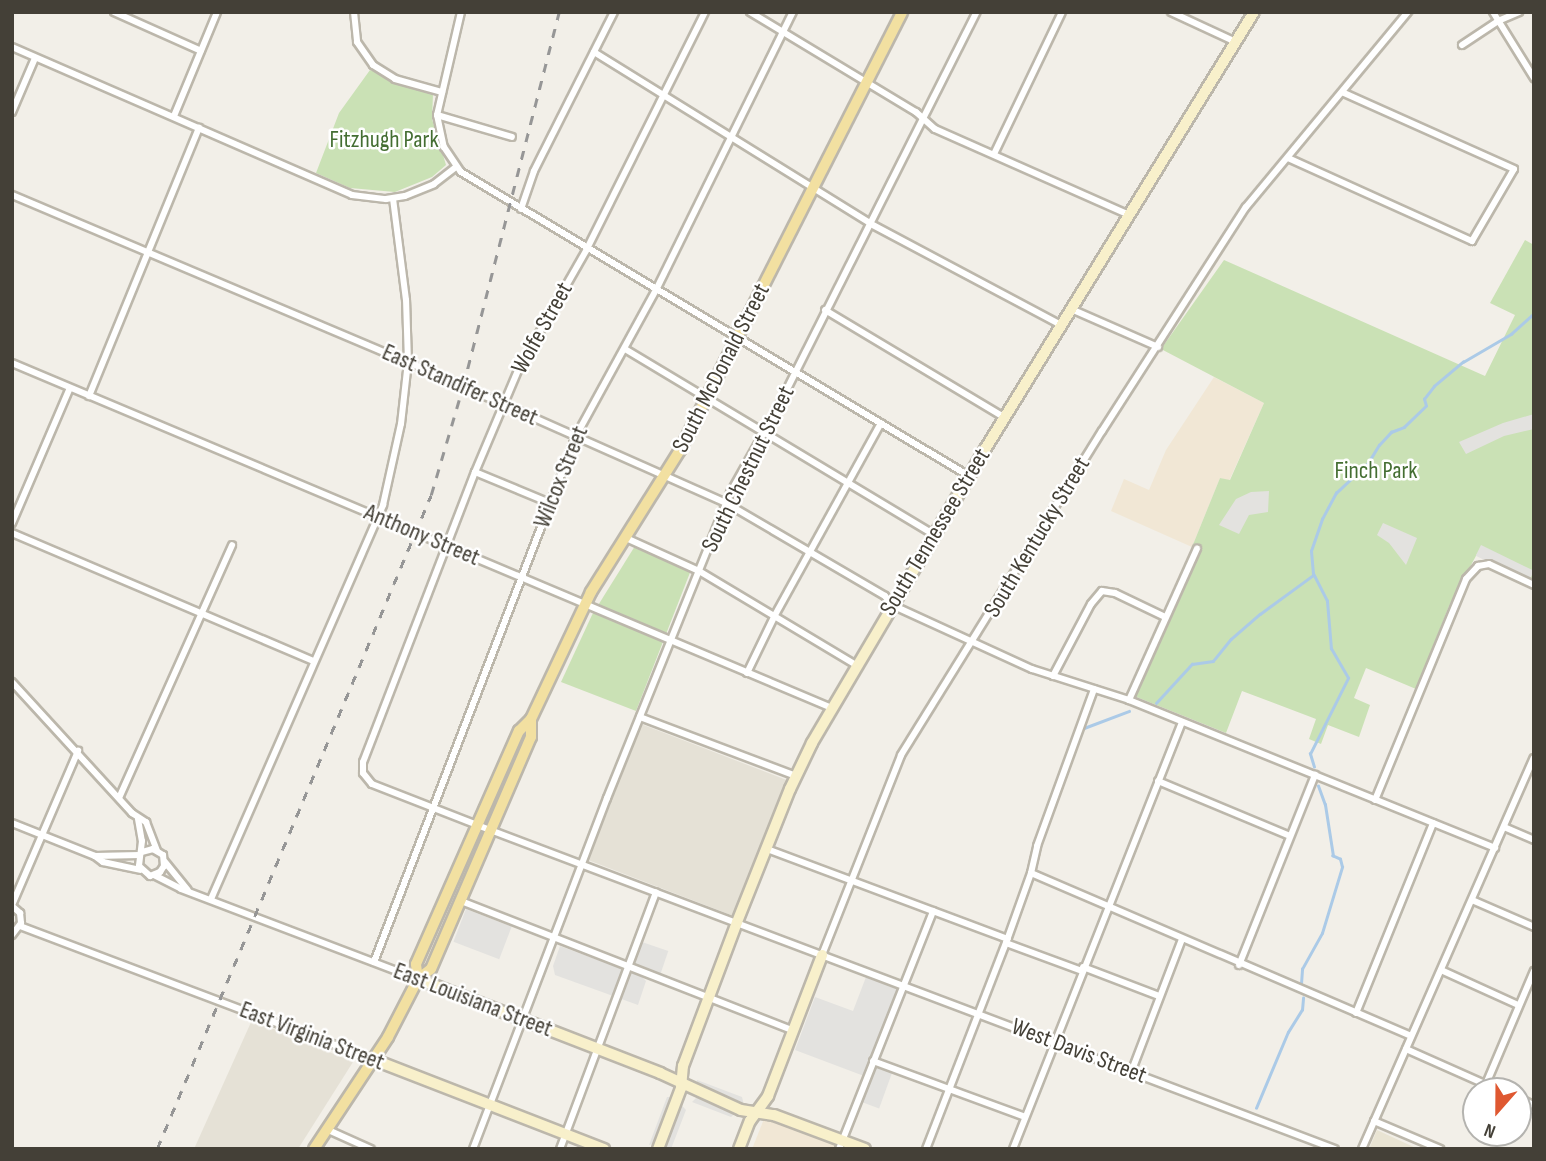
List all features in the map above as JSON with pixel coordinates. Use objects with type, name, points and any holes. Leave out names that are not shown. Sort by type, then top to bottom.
[{"type":"main road","name":"South McDonald Street","points":[[531,719],[531,737],[461,901],[431,969],[418,979],[416,964],[519,731],[531,719],[585,604],[666,475],[902,12]]},
{"type":"main road","points":[[314,1149],[373,1059],[418,979]]},
{"type":"street","points":[[114,12],[201,51]]},
{"type":"street","points":[[174,116],[217,12]]},
{"type":"street","points":[[354,12],[357,42],[373,65],[395,79],[442,92]]},
{"type":"street","points":[[461,12],[437,115],[444,147],[456,167],[471,180],[969,476]]},
{"type":"street","points":[[521,209],[534,171],[614,12]]},
{"type":"street","name":"Wolfe Street","points":[[363,773],[363,762],[389,703],[475,472],[519,368],[587,249],[705,12]]},
{"type":"street","points":[[750,12],[866,81],[935,129],[1129,215]]},
{"type":"street","name":"Wilcox Street","points":[[373,962],[576,436],[656,290],[793,12]]},
{"type":"street","name":"South Chestnut Street","points":[[474,1149],[640,717],[726,503],[871,224],[977,12]]},
{"type":"street","points":[[994,154],[1062,12]]},
{"type":"street","points":[[1171,12],[1236,43]]},
{"type":"street","name":"South Tennessee Street","points":[[658,1149],[681,1084],[681,1074],[737,922],[796,776],[856,665],[1004,417],[1254,12]]},
{"type":"street","name":"South Kentucky Street","points":[[739,1149],[756,1112],[766,1100],[901,755],[1102,431],[1246,206],[1408,12]]},
{"type":"street","points":[[1493,12],[1534,78]]},
{"type":"street","points":[[1462,45],[1498,21],[1520,12]]},
{"type":"street","points":[[12,47],[345,193],[373,199],[393,199],[429,186],[456,167]]},
{"type":"street","points":[[594,52],[663,98],[871,224],[1061,325]]},
{"type":"street","points":[[12,112],[35,58]]},
{"type":"street","points":[[1287,158],[1472,241],[1514,169],[1342,92]]},
{"type":"street","points":[[437,115],[512,137]]},
{"type":"street","points":[[89,396],[198,128]]},
{"type":"street","name":"East Standifer Street","points":[[12,195],[408,362],[666,475],[726,503],[885,596],[892,605],[973,642],[1053,676],[1129,700],[1495,848]]},
{"type":"street","points":[[211,899],[379,517],[401,424],[408,362],[405,300],[393,199]]},
{"type":"street","points":[[1071,309],[1158,347]]},
{"type":"street","points":[[825,310],[1004,417]]},
{"type":"street","points":[[625,349],[934,535]]},
{"type":"street","name":"Anthony Street","points":[[12,363],[832,708]]},
{"type":"street","points":[[12,523],[70,388]]},
{"type":"street","points":[[747,673],[775,615],[881,424]]},
{"type":"street","points":[[475,472],[550,503]]},
{"type":"street","points":[[12,495],[22,499]]},
{"type":"street","points":[[12,533],[314,662]]},
{"type":"street","points":[[626,538],[699,571],[856,665]]},
{"type":"street","points":[[119,798],[232,545]]},
{"type":"street","points":[[1129,700],[1197,549]]},
{"type":"street","points":[[1375,800],[1463,585],[1478,566],[1485,563],[1534,585]]},
{"type":"street","points":[[1053,676],[1091,604],[1102,591],[1115,593],[1165,617]]},
{"type":"street","points":[[12,682],[138,819],[146,822],[165,862],[163,869],[154,876],[140,870],[108,864],[95,856],[12,823]]},
{"type":"street","points":[[926,1149],[1007,941],[1031,873],[1037,846],[1094,689]]},
{"type":"street","points":[[640,717],[796,776]]},
{"type":"street","points":[[1013,1149],[1182,722]]},
{"type":"street","points":[[12,935],[20,926],[20,913],[12,906],[78,751]]},
{"type":"street","points":[[1362,1149],[1534,758]]},
{"type":"street","name":"West Davis Street","points":[[363,773],[372,784],[433,808],[1132,1070],[1335,1149]]},
{"type":"street","points":[[1239,965],[1315,775]]},
{"type":"street","points":[[1158,781],[1290,836]]},
{"type":"street","points":[[138,819],[140,870]]},
{"type":"street","points":[[1356,1013],[1433,823]]},
{"type":"street","points":[[1504,827],[1534,840]]},
{"type":"street","points":[[766,849],[1159,996]]},
{"type":"street","points":[[95,856],[141,854],[157,850]]},
{"type":"street","name":"East Louisiana Street","points":[[165,862],[188,890]]},
{"type":"street","points":[[1031,873],[1239,965],[1411,1036]]},
{"type":"street","name":"East Louisiana Street","points":[[154,876],[166,883],[600,1049],[741,1110],[774,1115],[840,1144],[865,1149]]},
{"type":"street","points":[[560,1149],[600,1049],[656,892]]},
{"type":"street","points":[[1472,900],[1534,927]]},
{"type":"street","points":[[461,901],[628,969],[794,1031]]},
{"type":"street","points":[[840,1144],[933,911]]},
{"type":"street","name":"East Virginia Street","points":[[20,926],[604,1149]]},
{"type":"street","points":[[1132,1070],[1182,939]]},
{"type":"street","points":[[1441,970],[1518,1005]]},
{"type":"street","points":[[1489,1077],[1534,971]]},
{"type":"street","points":[[1406,1049],[1470,1077]]},
{"type":"street","points":[[873,1061],[1025,1117]]},
{"type":"street","points":[[1374,1121],[1440,1149]]},
{"type":"street","points":[[326,1129],[371,1149]]},
{"type":"shaded area","points":[[1214,377],[1264,403],[1229,481],[1220,478],[1192,547],[1111,511],[1124,479],[1149,490],[1166,450]]},
{"type":"shaded area","points":[[1534,414],[1534,429],[1504,436],[1466,454],[1459,442],[1503,423]]},
{"type":"shaded area","points":[[1269,491],[1268,512],[1249,515],[1239,534],[1219,525],[1236,499],[1251,492]]},
{"type":"shaded area","points":[[1383,523],[1417,538],[1406,565],[1389,543],[1377,535]]},
{"type":"shaded area","points":[[1481,545],[1534,571],[1529,582],[1476,556]]},
{"type":"shaded area","points":[[641,724],[787,780],[734,916],[589,860]]},
{"type":"shaded area","points":[[466,909],[512,927],[499,959],[453,942]]},
{"type":"shaded area","points":[[639,941],[668,951],[660,974],[631,964]]},
{"type":"shaded area","points":[[560,946],[641,976],[646,981],[638,1005],[555,975],[553,966]]},
{"type":"shaded area","points":[[866,977],[897,989],[864,1076],[795,1050],[815,997],[853,1011]]},
{"type":"shaded area","points":[[252,1020],[353,1062],[298,1149],[194,1149]]},
{"type":"shaded area","points":[[874,1064],[893,1071],[879,1108],[860,1102]]},
{"type":"shaded area","points":[[697,1080],[742,1097],[744,1105],[731,1117],[692,1102],[697,1097]]},
{"type":"shaded area","points":[[667,1097],[674,1097],[686,1110],[671,1149],[656,1143],[649,1145]]},
{"type":"shaded area","points":[[764,1119],[838,1146],[837,1149],[752,1149]]},
{"type":"shaded area","points":[[1377,1130],[1418,1149],[1369,1149]]},
{"type":"green space","name":"Fitzhugh Park","points":[[370,70],[433,94],[432,119],[446,165],[432,177],[395,192],[350,188],[316,173],[339,113]]},
{"type":"green space","name":"Finch Park","points":[[1525,240],[1534,245],[1534,582],[1477,554],[1449,606],[1416,689],[1366,668],[1354,698],[1370,705],[1359,737],[1328,725],[1321,744],[1309,739],[1316,719],[1242,691],[1226,733],[1134,696],[1199,550],[1192,547],[1220,478],[1230,480],[1264,403],[1161,349],[1224,260],[1485,376],[1515,315],[1490,303]]},
{"type":"green space","points":[[635,546],[691,570],[636,711],[561,682],[592,615]]},
{"type":"waterway","points":[[1314,767],[1310,754],[1348,678],[1331,649],[1327,601],[1313,574],[1311,551],[1322,519],[1336,493],[1368,463],[1379,445],[1391,432],[1404,427],[1426,406],[1424,399],[1434,386],[1463,362],[1511,334],[1534,313]]},
{"type":"waterway","points":[[1156,703],[1192,664],[1213,661],[1231,639],[1260,614],[1312,576]]},
{"type":"waterway","points":[[1084,728],[1129,711]]},
{"type":"waterway","points":[[1301,984],[1302,969],[1322,933],[1342,867],[1340,859],[1333,856],[1325,805],[1318,786]]},
{"type":"waterway","points":[[1256,1108],[1288,1032],[1302,1010],[1303,998]]},
{"type":"railway","points":[[157,1149],[431,495],[463,386],[559,12]]}]
